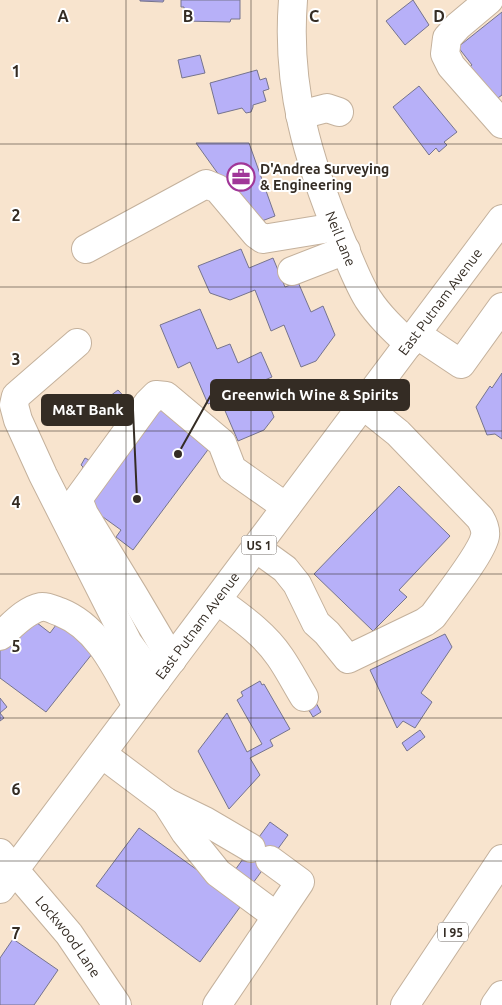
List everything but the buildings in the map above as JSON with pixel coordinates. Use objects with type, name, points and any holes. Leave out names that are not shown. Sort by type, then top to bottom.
[{"type":"main road","name":"Neil Lane","points":[[293,0],[292,44],[294,86],[300,115],[314,171],[367,297],[384,320],[412,339],[461,364],[502,307]]},
{"type":"main road","points":[[488,0],[447,38],[445,54],[451,66],[502,124]]},
{"type":"main road","points":[[300,115],[327,108],[339,112]]},
{"type":"main road","points":[[86,248],[206,184],[218,189],[256,234],[263,239],[341,238]]},
{"type":"main road","name":"East Putnam Avenue","points":[[5,871],[102,754],[502,219]]},
{"type":"main road","points":[[292,271],[341,238]]},
{"type":"main road","points":[[77,343],[16,396],[14,405],[18,420],[43,475],[128,643],[164,671]]},
{"type":"main road","points":[[164,671],[134,594],[84,514],[78,499],[148,403],[156,395],[166,396],[222,444],[232,469],[286,507]]},
{"type":"main road","points":[[256,548],[285,570],[297,584],[316,623],[348,658],[425,622],[433,616],[479,550],[485,536],[484,525],[480,518],[398,432],[363,405]]},
{"type":"main road","points":[[217,600],[247,622],[266,640],[280,656],[304,697]]},
{"type":"main road","points":[[0,636],[31,611],[42,607],[66,615],[84,626],[98,640],[137,706]]},
{"type":"main road","points":[[102,754],[166,802],[205,821],[260,854],[300,882],[217,1005]]},
{"type":"main road","points":[[166,802],[185,832],[218,873],[276,916]]},
{"type":"main road","name":"I 95","points":[[405,1005],[502,859]]},
{"type":"main road","name":"Lockwood Lane","points":[[5,871],[69,934],[117,1005]]},
{"type":"main road","points":[[495,1005],[502,994]]},
{"type":"place","name":"D'Andrea Surveying & Engineering","points":[[241,177]]},
{"type":"place","name":"Greenwich Wine & Spirits","points":[[178,454]]},
{"type":"place","name":"M&T Bank","points":[[137,499]]}]
